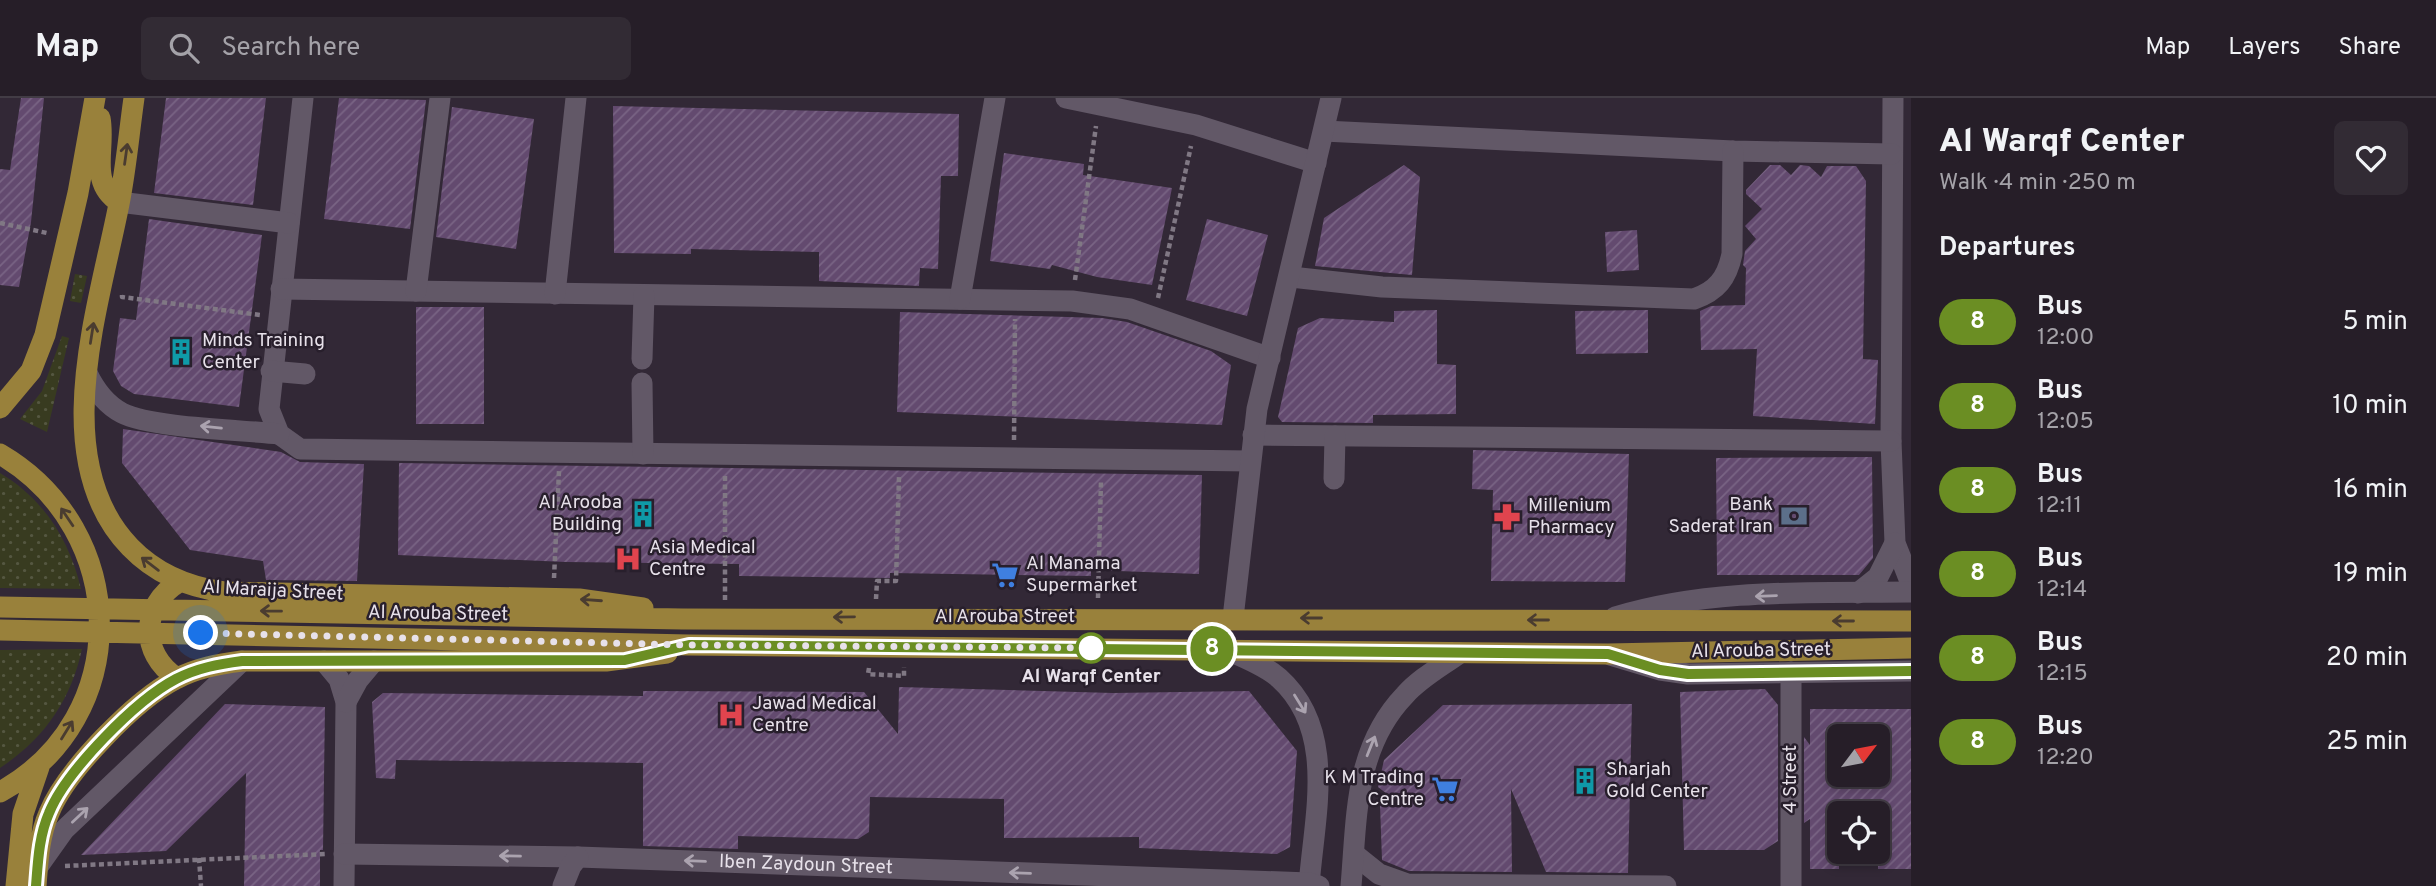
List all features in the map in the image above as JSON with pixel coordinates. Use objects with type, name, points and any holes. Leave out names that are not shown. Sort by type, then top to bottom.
[{"type":"main road","name":"Al Maraija Street","points":[[134,98],[120,202],[87,373],[86,450],[98,499],[114,528],[136,554],[179,582],[208,590],[240,593],[554,599],[631,605],[682,619]]},
{"type":"main road","points":[[94,100],[102,128],[100,178],[109,195],[120,202]]},
{"type":"main road","points":[[0,408],[20,388],[39,354],[69,237],[94,100]]},
{"type":"main road","points":[[0,454],[45,488],[67,515],[84,545],[95,578],[100,612],[99,646],[92,680],[79,712],[61,741],[38,767],[0,792]]},
{"type":"main road","points":[[177,678],[160,664],[149,635],[156,604],[179,582]]},
{"type":"main road","name":"Al Arouba Street","points":[[0,607],[682,619],[876,617],[1911,621]]},
{"type":"main road","name":"Al Arouba Street","points":[[0,630],[689,645],[1460,653],[1608,654],[1911,648]]},
{"type":"main road","points":[[36,877],[48,814],[66,782],[134,709],[177,678],[198,669],[242,661],[625,660],[689,645]]},
{"type":"main road","points":[[16,886],[19,838],[38,767]]},
{"type":"street","points":[[303,98],[271,371],[269,409],[279,434],[289,443],[313,451],[1250,461]]},
{"type":"street","points":[[416,291],[440,98]]},
{"type":"street","points":[[555,294],[576,98]]},
{"type":"street","points":[[960,299],[995,98]]},
{"type":"street","points":[[1066,98],[1100,101],[1196,125],[1316,163]]},
{"type":"street","points":[[1233,618],[1253,435],[1331,98]]},
{"type":"street","points":[[1894,98],[1892,154],[1901,360],[1891,441],[1895,543],[1911,584]]},
{"type":"street","points":[[1892,154],[1900,132],[1903,98]]},
{"type":"street","points":[[1324,131],[1733,151],[1892,154]]},
{"type":"street","points":[[1291,277],[1382,287],[1694,299],[1709,293],[1729,270],[1732,254],[1733,151]]},
{"type":"street","points":[[120,202],[289,223]]},
{"type":"street","points":[[281,289],[1099,303],[1154,316],[1270,358]]},
{"type":"street","points":[[642,359],[644,295]]},
{"type":"street","points":[[271,371],[305,374]]},
{"type":"street","points":[[87,373],[93,386],[112,406],[137,419],[279,434]]},
{"type":"street","points":[[642,383],[643,454]]},
{"type":"street","points":[[1253,435],[1891,441]]},
{"type":"street","points":[[1334,479],[1335,436]]},
{"type":"street","points":[[1858,593],[1878,577],[1895,543]]},
{"type":"street","points":[[1606,620],[1649,608],[1714,598],[1911,592]]},
{"type":"street","points":[[1227,650],[1277,676],[1296,695],[1309,718],[1318,757],[1312,885]]},
{"type":"street","points":[[1351,886],[1361,778],[1376,735],[1406,693],[1460,653]]},
{"type":"street","points":[[1608,654],[1660,670],[1688,674],[1911,670]]},
{"type":"street","points":[[36,877],[64,830],[242,661]]},
{"type":"street","points":[[324,661],[339,679],[346,702],[344,886]]},
{"type":"street","points":[[346,702],[358,680],[374,661]]},
{"type":"street","name":"4 Street","points":[[1791,673],[1791,886]]},
{"type":"street","name":"Iben Zaydoun Street","points":[[344,854],[578,857],[1312,885]]},
{"type":"street","points":[[1354,854],[1379,874],[1408,884],[1666,886]]},
{"type":"street","points":[[563,886],[578,857]]},
{"type":"path","points":[[1072,302],[1100,101]]},
{"type":"path","points":[[1154,316],[1196,125]]},
{"type":"path","points":[[0,223],[69,237]]},
{"type":"path","points":[[105,269],[126,274],[122,298],[278,317]]},
{"type":"path","points":[[1014,458],[1016,300]]},
{"type":"path","points":[[554,599],[560,453]]},
{"type":"path","points":[[725,455],[725,619]]},
{"type":"path","points":[[876,617],[877,580],[896,581],[900,456]]},
{"type":"path","points":[[1097,618],[1101,459]]},
{"type":"path","points":[[868,674],[904,676]]},
{"type":"path","points":[[36,877],[199,858],[344,854]]},
{"type":"path","points":[[199,858],[201,886]]},
{"type":"green space","points":[[75,274],[87,276],[81,303],[70,301]]},
{"type":"green space","points":[[62,336],[69,338],[47,432],[20,419],[42,391]]},
{"type":"green space","points":[[0,473],[30,495],[53,523],[70,554],[81,589],[0,588]]},
{"type":"green space","points":[[82,649],[71,685],[53,717],[30,744],[0,768],[0,650]]},
{"type":"building","points":[[21,98],[44,98],[31,222],[19,287],[0,285],[0,169],[10,170]]},
{"type":"building","points":[[166,98],[266,98],[253,205],[154,193]]},
{"type":"building","points":[[339,98],[426,100],[410,229],[324,219]]},
{"type":"building","points":[[613,106],[959,114],[958,176],[941,176],[938,269],[920,268],[919,286],[819,281],[819,252],[691,249],[691,254],[614,253]]},
{"type":"building","points":[[452,107],[534,119],[516,249],[436,237]]},
{"type":"building","points":[[1004,153],[1084,164],[1083,175],[1172,188],[1152,285],[1097,277],[1052,265],[1050,269],[990,261]]},
{"type":"building","points":[[1404,165],[1420,177],[1412,275],[1315,266],[1324,218]]},
{"type":"building","points":[[1770,165],[1780,165],[1791,175],[1800,165],[1809,166],[1821,177],[1827,166],[1856,166],[1866,181],[1863,359],[1878,360],[1875,424],[1753,416],[1757,349],[1701,350],[1700,311],[1711,306],[1745,305],[1745,251],[1756,239],[1745,226],[1762,209],[1746,194],[1746,190]]},
{"type":"building","points":[[149,219],[262,235],[239,407],[134,394],[121,386],[113,371],[120,318],[136,320]]},
{"type":"building","points":[[1207,219],[1268,235],[1247,316],[1186,300]]},
{"type":"building","points":[[1637,230],[1639,270],[1607,272],[1605,232]]},
{"type":"building","points":[[416,307],[484,307],[484,424],[416,424]]},
{"type":"building","points":[[1437,310],[1437,364],[1456,365],[1456,414],[1373,415],[1373,423],[1282,422],[1278,417],[1298,328],[1320,318],[1394,322],[1394,311]]},
{"type":"building","points":[[1648,310],[1648,353],[1576,354],[1575,311]]},
{"type":"building","points":[[900,312],[1102,318],[1127,322],[1211,351],[1231,365],[1222,425],[897,412]]},
{"type":"building","points":[[123,429],[281,452],[300,462],[364,464],[357,581],[266,580],[263,561],[190,550],[122,463]]},
{"type":"building","points":[[1473,450],[1629,454],[1625,582],[1491,581],[1493,490],[1472,489]]},
{"type":"building","name":"Bank Saderat Iran","points":[[1872,457],[1873,558],[1859,575],[1717,575],[1716,458]]},
{"type":"building","points":[[399,463],[1202,475],[1199,574],[1091,570],[1091,576],[890,573],[890,578],[739,576],[739,564],[566,562],[398,555]]},
{"type":"building","points":[[899,687],[1113,693],[1249,691],[1297,751],[1290,847],[1277,854],[1139,848],[1139,837],[1004,838],[1004,799],[870,797],[869,832],[858,839],[738,836],[738,849],[643,846],[643,763],[396,760],[395,779],[376,778],[372,702],[383,693],[643,696],[643,691],[864,692],[898,734]]},
{"type":"building","points":[[1765,689],[1778,705],[1778,841],[1764,850],[1684,850],[1680,692]]},
{"type":"building","points":[[225,704],[325,707],[320,886],[244,886],[246,773],[166,851],[81,855]]},
{"type":"building","points":[[1632,704],[1628,873],[1546,872],[1511,789],[1512,872],[1409,871],[1382,860],[1380,805],[1387,794],[1378,787],[1384,760],[1443,705]]},
{"type":"building","points":[[1810,709],[1911,709],[1911,869],[1878,869],[1878,864],[1890,864],[1890,801],[1827,801],[1827,864],[1839,864],[1839,869],[1810,869],[1810,819],[1804,823],[1804,737],[1810,745]]},
{"type":"bus line","name":"8","points":[[36,886],[40,844],[48,814],[66,782],[79,766],[134,709],[162,687],[198,669],[242,661],[625,660],[646,658],[689,645],[887,646],[1608,654],[1660,670],[1688,674],[1911,671]]},
{"type":"place","name":"Minds Training Center","points":[[181,352]]},
{"type":"place","name":"Al Arooba Building","points":[[643,514]]},
{"type":"place","name":"Bank Saderat Iran","points":[[1794,516]]},
{"type":"place","name":"Millenium Pharmacy","points":[[1507,517]]},
{"type":"place","name":"Asia Medical Centre","points":[[628,559]]},
{"type":"place","name":"Al Manama Supermarket","points":[[1005,575]]},
{"type":"place","name":"Al Warqf Center","points":[[1091,648]]},
{"type":"place","name":"Jawad Medical Centre","points":[[731,715]]},
{"type":"place","name":"Sharjah Gold Center","points":[[1585,781]]},
{"type":"place","name":"K M Trading Centre","points":[[1445,789]]},
{"type":"route","points":[[201,633],[689,645],[1094,648],[1091,648]]}]
